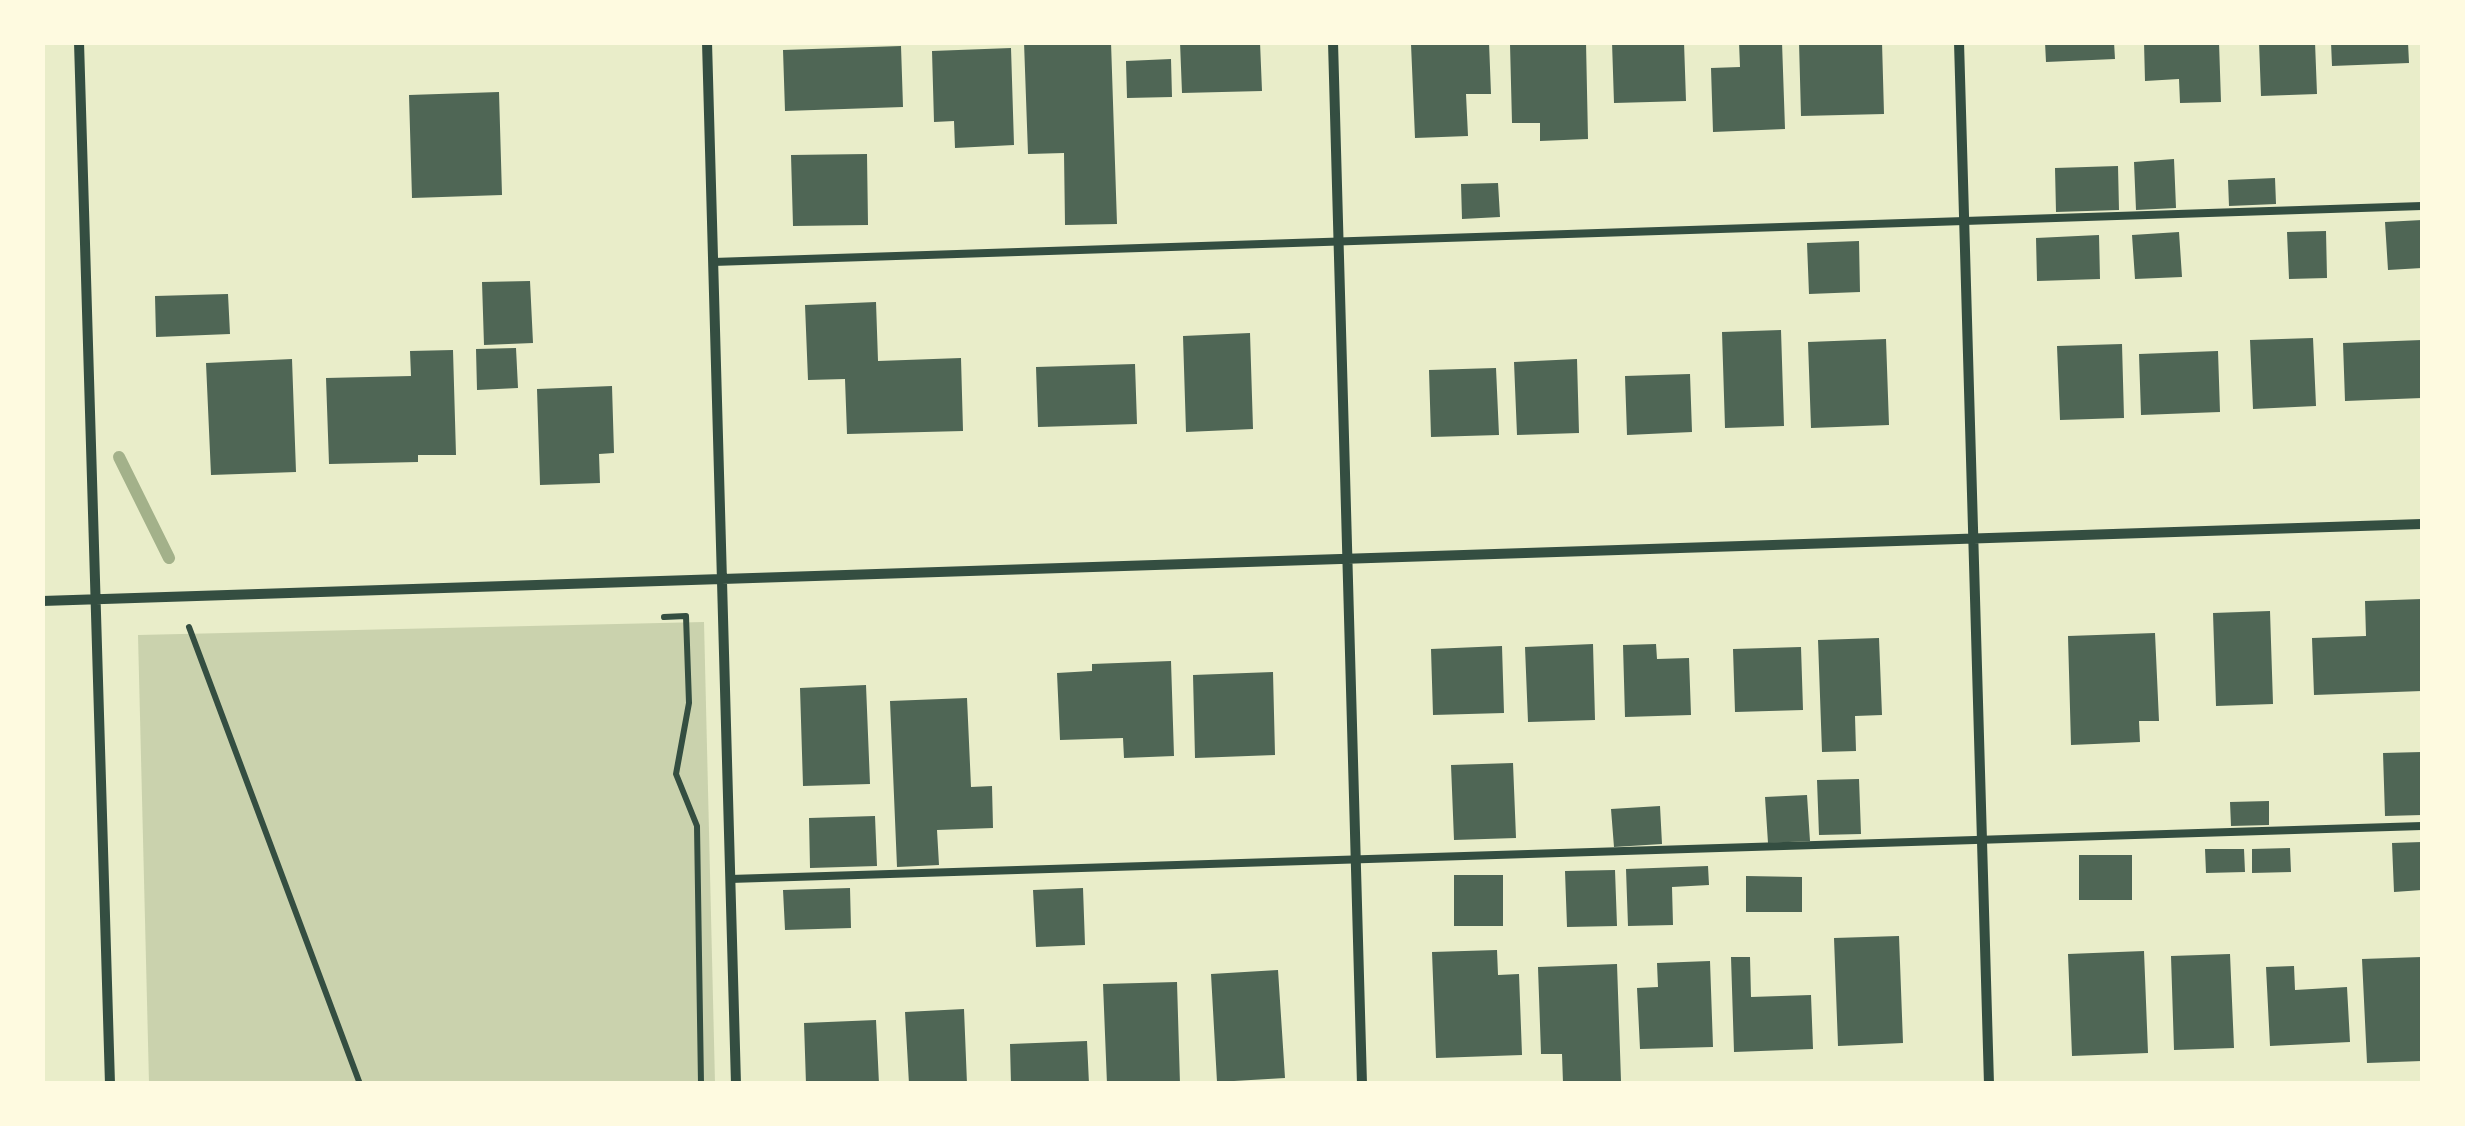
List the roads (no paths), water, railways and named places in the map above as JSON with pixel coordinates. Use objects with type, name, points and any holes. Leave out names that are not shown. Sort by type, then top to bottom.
[{"type":"street","points":[[80,42],[110,1084]]},
{"type":"street","points":[[707,42],[736,1084]]},
{"type":"street","points":[[1333,42],[1362,1084]]},
{"type":"street","points":[[1959,42],[1989,1084]]},
{"type":"street","points":[[42,601],[2422,524]]},
{"type":"lane","points":[[714,262],[2422,206]]},
{"type":"lane","points":[[730,879],[2422,826]]},
{"type":"waterway","points":[[119,457],[169,558]]}]
